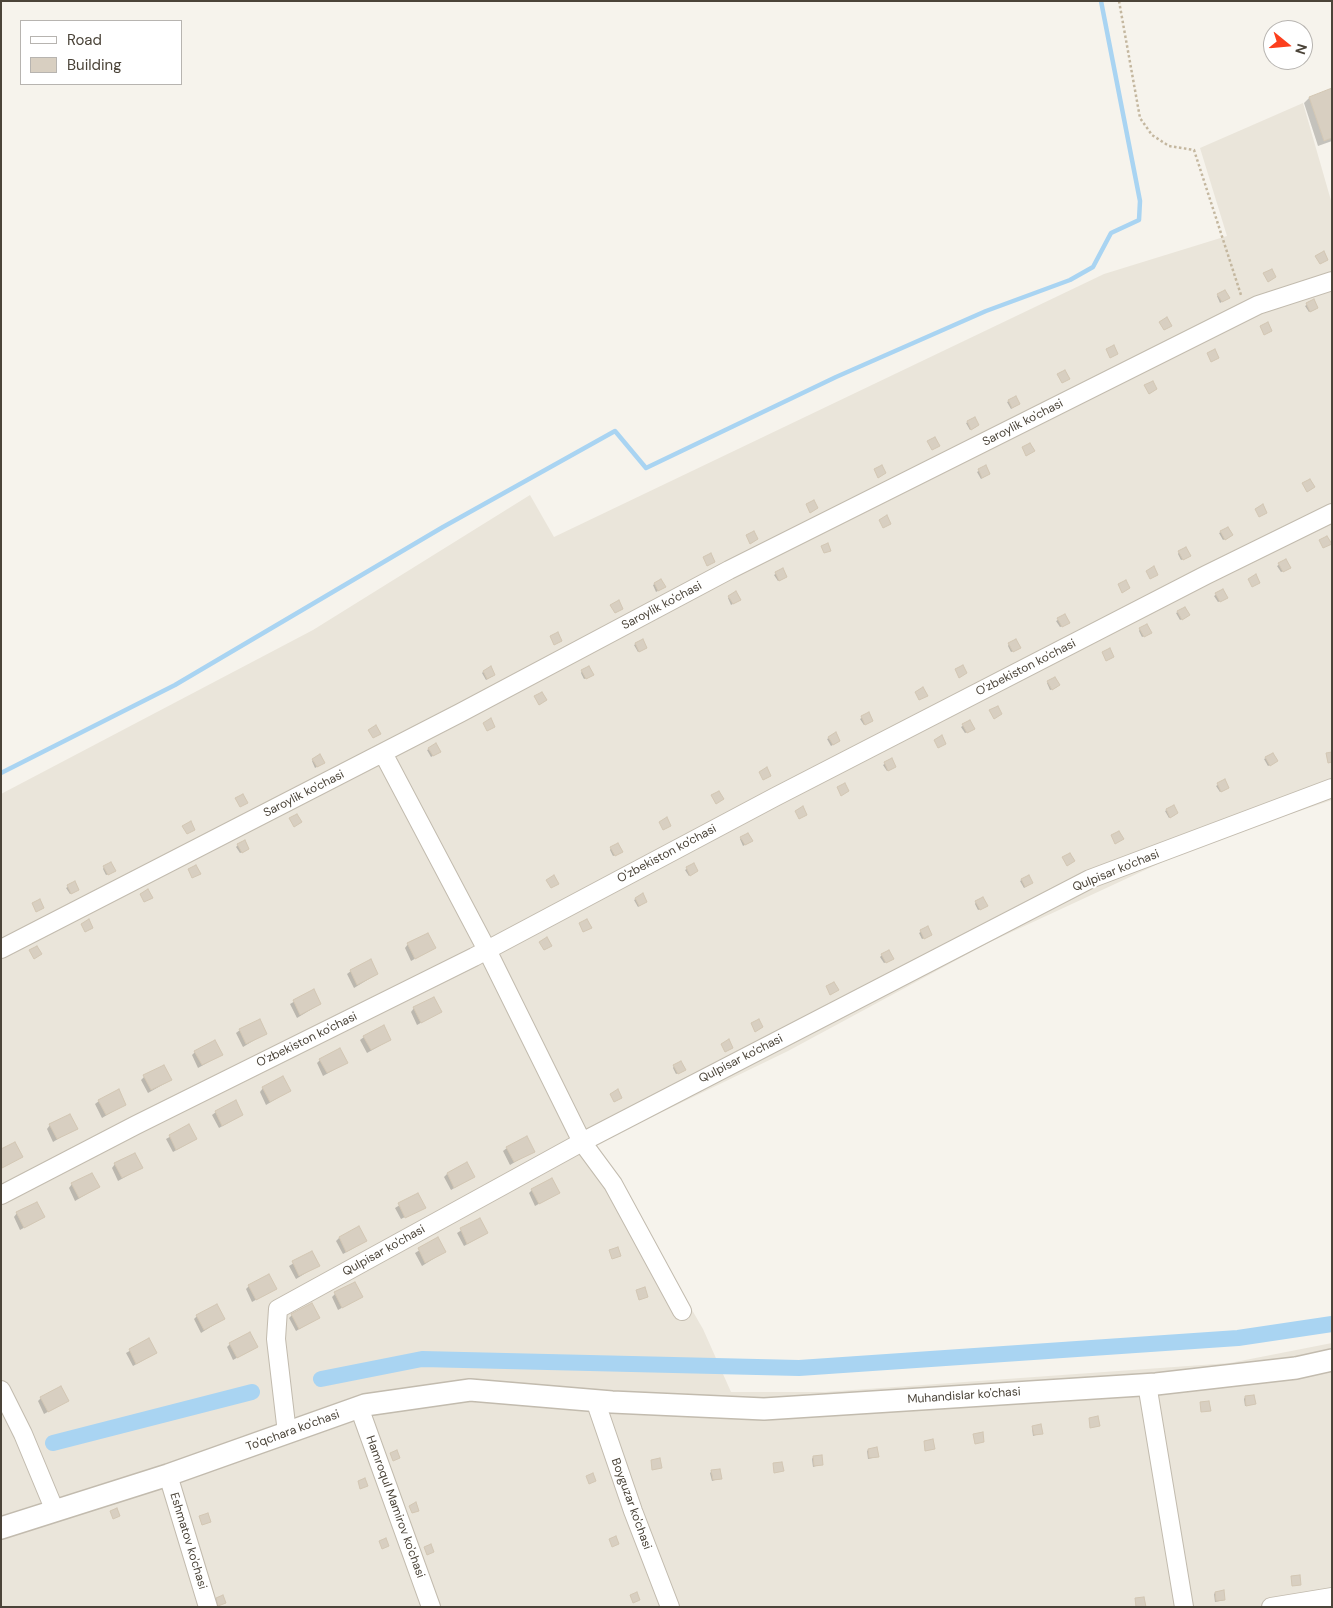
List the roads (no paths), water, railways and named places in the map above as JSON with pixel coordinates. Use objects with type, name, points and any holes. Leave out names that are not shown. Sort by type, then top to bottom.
[{"type":"street","name":"Saroylik ko'chasi","points":[[1,949],[383,753],[729,570],[1258,305],[1332,281]]},
{"type":"street","name":"O'zbekiston ko'chasi","points":[[1,1195],[136,1125],[487,950],[784,792],[1206,575],[1332,513]]},
{"type":"street","points":[[383,753],[487,950],[582,1142],[613,1184],[682,1311]]},
{"type":"street","name":"Qulpisar ko'chasi","points":[[287,1433],[276,1339],[278,1309],[582,1142],[1090,879],[1332,788]]},
{"type":"street","name":"Muhandislar ko'chasi","points":[[595,1400],[764,1409],[1147,1384],[1296,1368],[1332,1360]]},
{"type":"street","points":[[1147,1384],[1184,1607]]},
{"type":"street","points":[[1,1390],[55,1512]]},
{"type":"street","name":"To'qchara ko'chasi","points":[[1,1528],[168,1475],[359,1407],[470,1390],[595,1400]]},
{"type":"street","name":"Boyguzar ko'chasi","points":[[595,1400],[633,1511],[670,1607]]},
{"type":"street","name":"Hamroqul Mamirov ko'chasi","points":[[359,1407],[431,1607]]},
{"type":"street","name":"Eshmatov ko'chasi","points":[[168,1475],[208,1607]]},
{"type":"street","points":[[1271,1607],[1332,1598]]},
{"type":"waterway","points":[[1,773],[175,685],[443,527],[615,431],[646,468],[836,377],[986,311],[1070,280],[1093,267],[1111,233],[1139,220],[1140,201],[1101,1]]},
{"type":"waterway","points":[[321,1379],[422,1359],[799,1368],[1238,1338],[1332,1324]]},
{"type":"waterway","points":[[53,1443],[252,1392]]}]
